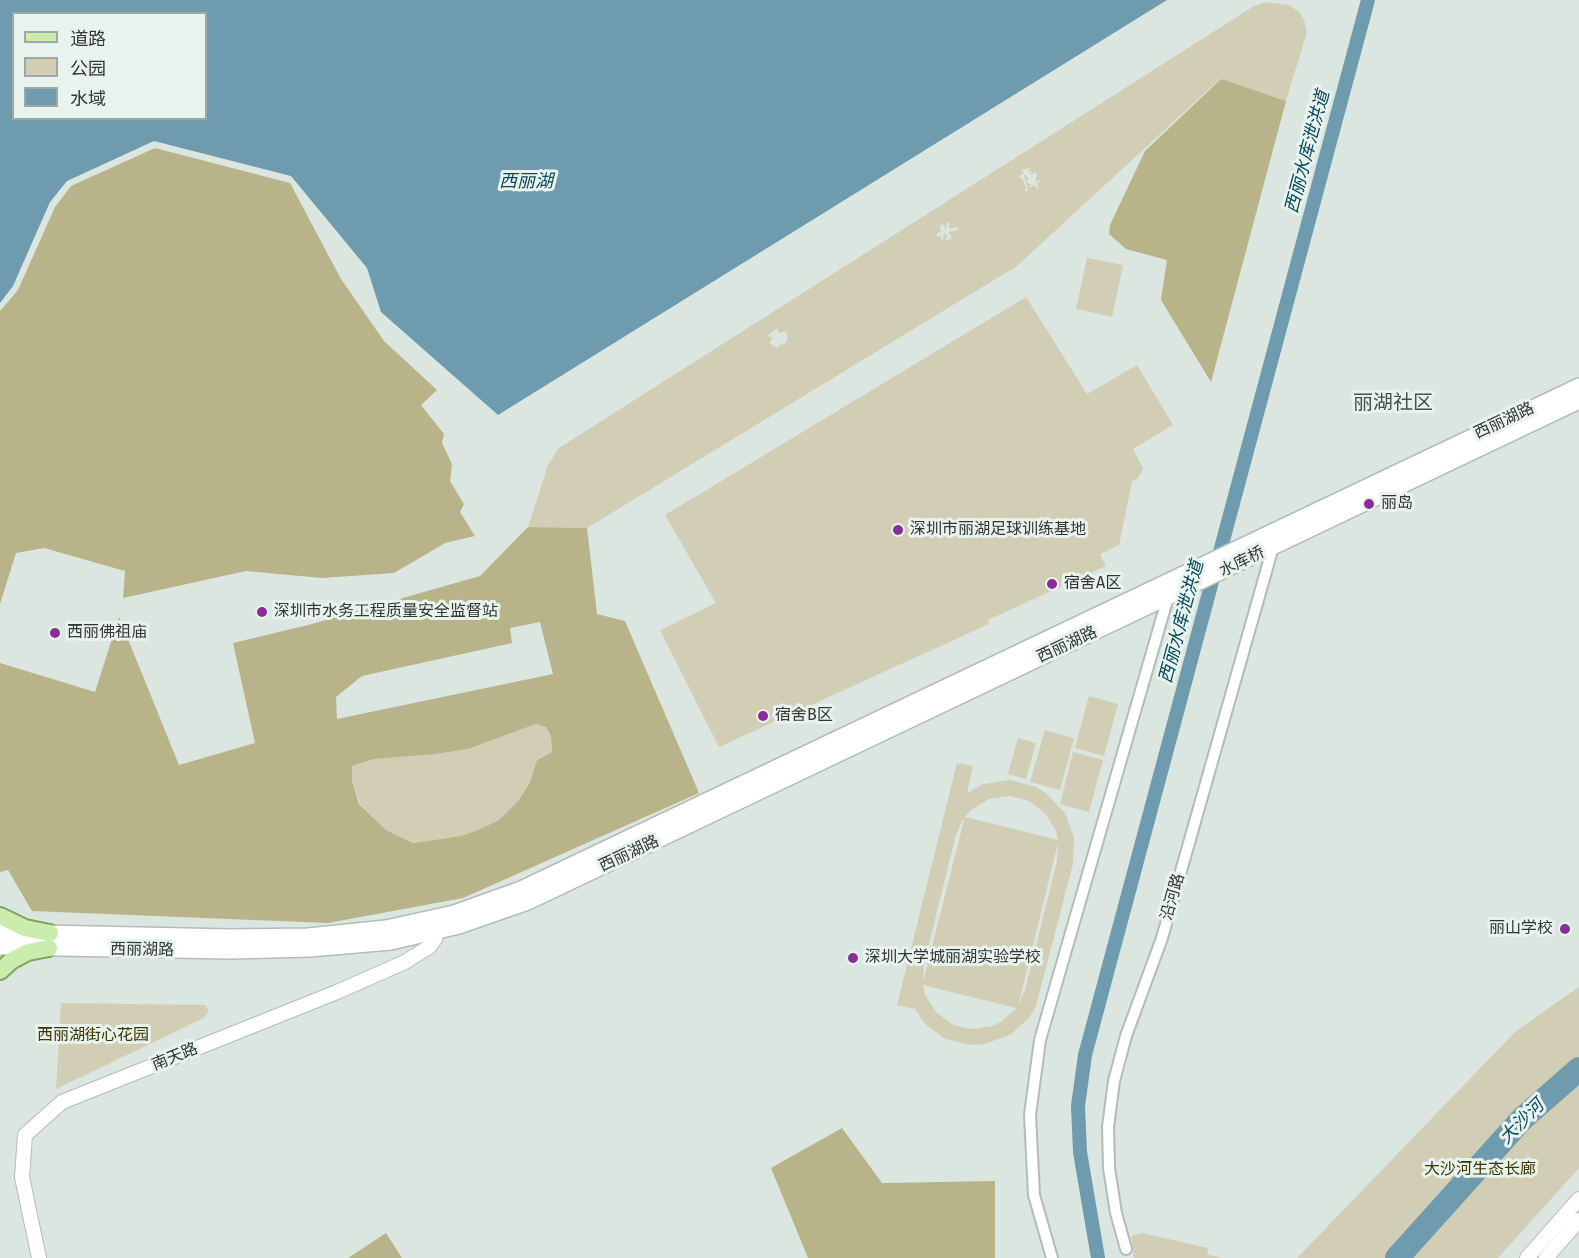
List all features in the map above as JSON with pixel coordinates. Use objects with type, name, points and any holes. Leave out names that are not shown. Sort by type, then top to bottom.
[{"type":"main road","name":"西丽湖路","points":[[1270,541],[1579,386]]},
{"type":"main road","name":"西丽湖路","points":[[1270,541],[1579,401]]},
{"type":"main road","name":"水库桥","points":[[1208,570],[1270,541]]},
{"type":"main road","name":"西丽湖路","points":[[0,932],[49,940],[232,951],[310,950],[391,942],[459,926],[528,902],[1168,597],[1208,570]]},
{"type":"main road","name":"西丽湖路","points":[[0,947],[49,940],[308,936],[386,928],[454,913],[522,889],[1208,570]]},
{"type":"main road","points":[[0,916],[49,940]]},
{"type":"main road","points":[[0,971],[11,961],[49,940]]},
{"type":"street","name":"沿河路","points":[[1126,1249],[1116,1213],[1109,1168],[1108,1127],[1114,1081],[1126,1036],[1162,938],[1270,541]]},
{"type":"street","points":[[1052,1258],[1034,1195],[1030,1115],[1040,1040],[1168,597]]},
{"type":"street","name":"南天路","points":[[39,1258],[22,1177],[25,1135],[62,1101],[337,992],[405,962],[429,947],[437,931]]},
{"type":"street","points":[[1527,1258],[1579,1199]]},
{"type":"street","points":[[1546,1258],[1579,1220]]},
{"type":"green space","points":[[1265,2],[1289,5],[1299,12],[1304,20],[1307,32],[1286,101],[1220,79],[1017,266],[587,528],[528,527],[548,465],[559,448],[1254,6]],"holes":[[[1030,168],[1028,173],[1032,171],[1031,175],[1034,172],[1037,174],[1035,182],[1042,179],[1037,184],[1039,190],[1034,185],[1030,188],[1029,186],[1033,184],[1026,181],[1029,177],[1026,177],[1026,174],[1024,176],[1028,190],[1025,193],[1026,188],[1022,178],[1018,177],[1024,173],[1022,170]],[[947,222],[950,224],[949,229],[958,227],[958,230],[948,232],[952,238],[947,240],[944,232],[941,241],[941,236],[938,237],[936,234],[941,232],[940,226],[943,224],[946,229]],[[778,328],[778,333],[786,331],[788,337],[786,343],[777,348],[769,343],[773,338],[767,336]]]},
{"type":"green space","points":[[1087,258],[1123,265],[1112,317],[1076,309]]},
{"type":"green space","name":"深圳市丽湖足球训练基地","points":[[1026,297],[1087,394],[1137,365],[1173,425],[1133,449],[1143,469],[1138,478],[1132,482],[1119,545],[1100,554],[1106,566],[988,620],[989,624],[719,747],[660,630],[716,603],[665,515]]},
{"type":"green space","points":[[1089,696],[1118,704],[1104,756],[1075,748]]},
{"type":"green space","points":[[536,724],[546,727],[551,736],[552,752],[537,760],[530,782],[519,800],[499,820],[478,830],[461,836],[413,843],[386,830],[360,804],[352,781],[352,766],[374,759],[468,749]]},
{"type":"green space","points":[[1045,730],[1074,738],[1060,790],[1030,782]]},
{"type":"green space","points":[[1018,738],[1036,743],[1026,779],[1008,774]]},
{"type":"green space","points":[[1073,752],[1103,760],[1089,812],[1060,804]]},
{"type":"green space","points":[[957,763],[973,766],[967,793],[983,784],[1010,780],[1036,787],[1047,794],[1065,813],[1074,838],[1073,864],[1036,1006],[1029,1018],[1010,1035],[984,1044],[971,1045],[945,1039],[924,1023],[915,1009],[897,1005]],"holes":[[[1009,796],[1029,801],[1045,813],[1056,831],[1058,840],[965,817],[971,810],[989,799]],[[963,819],[923,982],[924,964],[956,835]],[[1058,843],[1057,861],[1025,990],[1018,1006]],[[923,985],[1016,1008],[1001,1022],[972,1029],[952,1024],[936,1012],[925,995]]]},
{"type":"green space","name":"大沙河生态长廊","points":[[1579,987],[1579,1168],[1498,1258],[1297,1258],[1516,1031]]},
{"type":"green space","name":"西丽湖街心花园","points":[[61,1003],[205,1005],[209,1010],[204,1018],[56,1089]]},
{"type":"green space","points":[[1142,1233],[1208,1248],[1207,1254],[1222,1258],[1134,1258],[1131,1236]]},
{"type":"shaded area","points":[[1221,79],[1286,101],[1211,382],[1161,300],[1167,260],[1126,249],[1109,234],[1110,225],[1145,151]]},
{"type":"shaded area","points":[[155,148],[290,183],[341,279],[384,341],[437,390],[421,405],[444,434],[442,443],[452,464],[450,481],[464,504],[460,512],[475,536],[445,543],[394,573],[322,578],[246,571],[123,598],[125,571],[44,548],[16,553],[0,604],[0,311],[18,290],[55,207],[71,186]]},
{"type":"shaded area","points":[[528,527],[587,528],[597,614],[625,621],[699,793],[463,898],[328,923],[32,911],[8,870],[0,872],[0,663],[95,692],[119,617],[179,765],[255,743],[233,643],[312,624],[480,576]],"holes":[[[540,622],[553,674],[337,719],[336,697],[362,676],[512,643],[510,628]],[[536,724],[546,727],[551,736],[552,752],[537,760],[530,782],[519,800],[499,820],[478,830],[461,836],[413,843],[386,830],[359,804],[352,781],[352,766],[374,759],[468,749]]]},
{"type":"shaded area","points":[[842,1128],[882,1183],[995,1181],[995,1258],[808,1258],[771,1168]]},
{"type":"shaded area","points":[[386,1233],[402,1258],[348,1258]]},
{"type":"water","name":"西丽湖","points":[[0,0],[1167,0],[498,415],[381,312],[367,268],[291,176],[154,141],[67,181],[50,202],[13,286],[0,303]]},
{"type":"waterway","name":"西丽水库泄洪道","points":[[1098,1258],[1080,1152],[1078,1106],[1085,1055],[1368,0]]},
{"type":"waterway","name":"大沙河","points":[[1397,1258],[1522,1119],[1579,1069]]},
{"type":"place","name":"丽岛","points":[[1369,504]]},
{"type":"place","name":"深圳市丽湖足球训练基地","points":[[898,530]]},
{"type":"place","name":"宿舍A区","points":[[1052,584]]},
{"type":"place","name":"深圳市水务工程质量安全监督站","points":[[262,612]]},
{"type":"place","name":"西丽佛祖庙","points":[[55,633]]},
{"type":"place","name":"宿舍B区","points":[[763,716]]},
{"type":"place","name":"丽山学校","points":[[1565,929]]},
{"type":"place","name":"深圳大学城丽湖实验学校","points":[[853,958]]},
{"type":"district","name":"丽湖社区","points":[[1393,403]]}]
